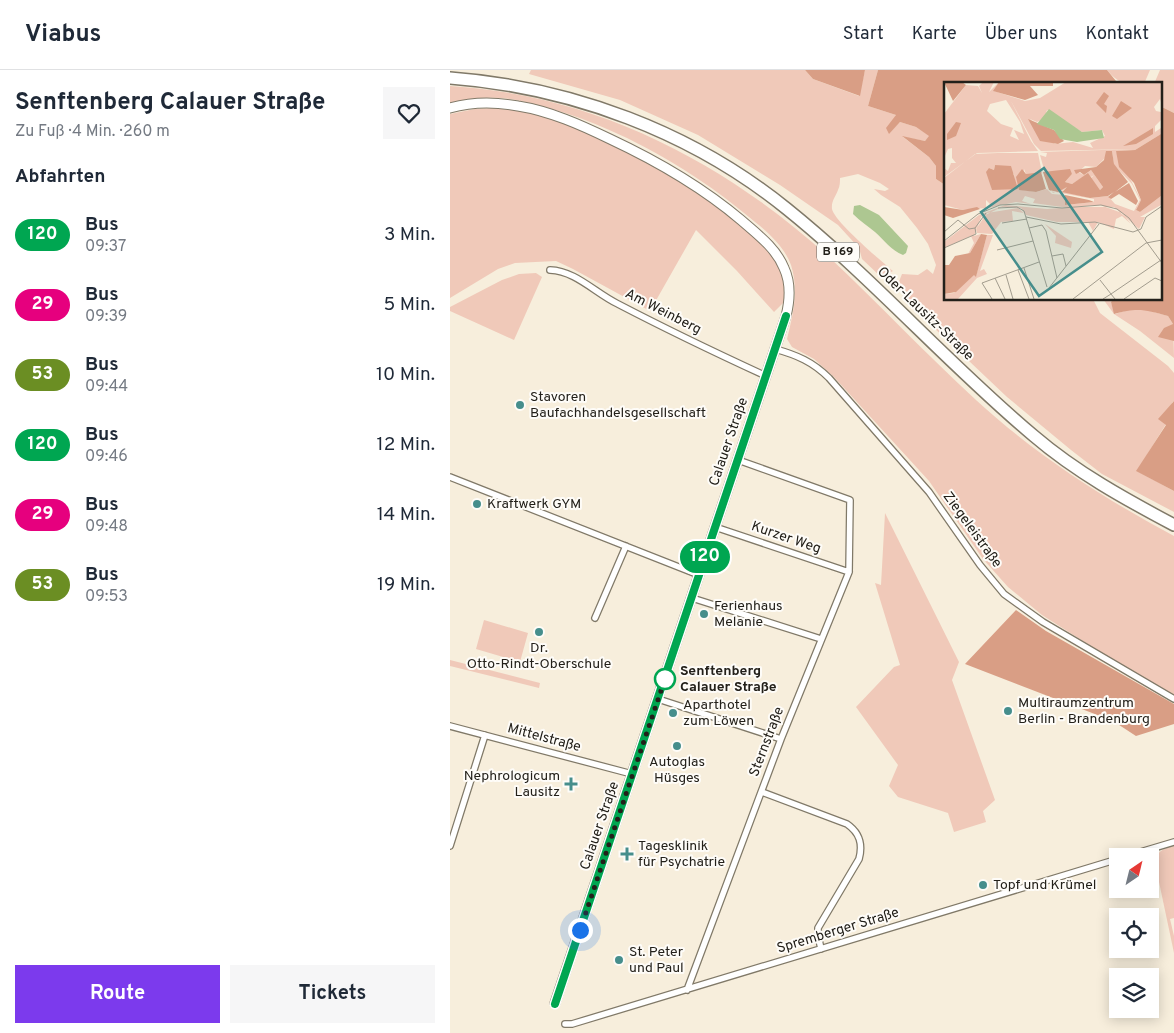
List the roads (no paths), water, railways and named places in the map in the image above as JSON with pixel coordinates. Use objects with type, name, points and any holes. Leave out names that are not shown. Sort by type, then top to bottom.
[{"type":"highway","name":"Oder-Lausitz-Straße","points":[[450,78],[522,87],[581,102],[636,120],[685,143],[734,171],[785,207],[833,248],[986,394],[1036,438],[1096,481],[1174,525]]},
{"type":"street","name":"Calauer Straße","points":[[450,108],[474,104],[493,104],[537,110],[587,128],[647,157],[674,172],[732,212],[755,232],[779,258],[788,282],[789,292],[786,316],[555,1004]]},
{"type":"street","name":"Am Weinberg","points":[[550,270],[564,271],[615,303],[766,376]]},
{"type":"street","name":"Ziegeleistraße","points":[[775,349],[797,355],[812,363],[829,378],[930,492],[980,565],[1004,594],[1042,622],[1174,700]]},
{"type":"street","name":"Sternstraße","points":[[687,990],[781,739],[849,572],[850,500],[738,460]]},
{"type":"street","points":[[450,477],[699,574]]},
{"type":"street","name":"Kurzer Weg","points":[[715,527],[849,572]]},
{"type":"street","points":[[595,618],[626,546]]},
{"type":"street","points":[[692,598],[821,639]]},
{"type":"street","points":[[658,700],[781,739]]},
{"type":"street","name":"Mittelstraße","points":[[450,726],[632,774]]},
{"type":"street","points":[[450,846],[485,735]]},
{"type":"street","points":[[762,792],[847,824],[853,828],[861,840],[862,848],[859,859],[818,928],[821,949]]},
{"type":"street","points":[[1154,848],[1174,842]]},
{"type":"street","name":"Spremberger Straße","points":[[566,1024],[572,1024],[687,990],[1109,862]]},
{"type":"place","name":"Stavoren Baufachhandelsgesellschaft","points":[[520,405]]},
{"type":"place","name":"Kraftwerk GYM","points":[[477,504]]},
{"type":"place","name":"Ferienhaus Melanie","points":[[704,614]]},
{"type":"place","name":"Dr. Otto-Rindt-Oberschule","points":[[539,632]]},
{"type":"place","name":"Senftenberg Calauer Straße","points":[[665,679]]},
{"type":"place","name":"Multiraumzentrum Berlin - Brandenburg","points":[[1008,711]]},
{"type":"place","name":"Aparthotel zum Löwen","points":[[673,713]]},
{"type":"place","name":"Autoglas Hüsges","points":[[677,746]]},
{"type":"place","name":"Nephrologicum Lausitz","points":[[571,784]]},
{"type":"place","name":"Tagesklinik für Psychatrie","points":[[627,854]]},
{"type":"place","name":"Topf und Krümel","points":[[983,885]]},
{"type":"place","name":"St. Peter und Paul","points":[[619,960]]}]
